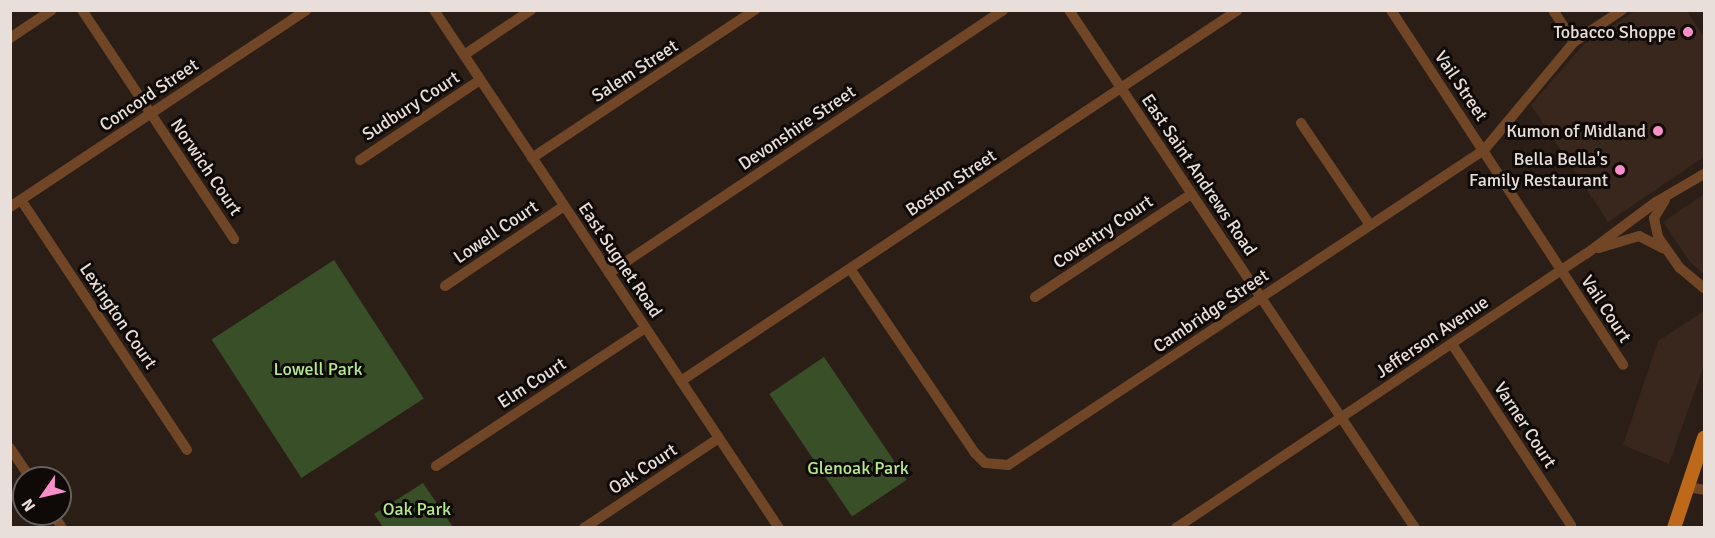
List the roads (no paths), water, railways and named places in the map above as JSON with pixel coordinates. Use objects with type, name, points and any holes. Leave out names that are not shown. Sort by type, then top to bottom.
[{"type":"main road","points":[[1674,528],[1704,438]]},
{"type":"street","points":[[10,38],[52,10]]},
{"type":"street","name":"Norwich Court","points":[[82,10],[234,239]]},
{"type":"street","name":"Concord Street","points":[[10,207],[306,10]]},
{"type":"street","name":"East Sugnet Road","points":[[434,10],[779,528]]},
{"type":"street","points":[[464,55],[531,10]]},
{"type":"street","name":"Salem Street","points":[[532,158],[755,10]]},
{"type":"street","name":"Devonshire Street","points":[[609,273],[1003,10]]},
{"type":"street","name":"East Saint Andrews Road","points":[[1069,10],[1415,528]]},
{"type":"street","name":"Boston Street","points":[[681,381],[851,270],[1238,10]]},
{"type":"street","name":"Vail Street","points":[[1391,10],[1563,270]]},
{"type":"street","points":[[1553,10],[1574,42]]},
{"type":"street","name":"Cambridge Street","points":[[851,270],[975,453],[985,463],[998,467],[1017,460],[1484,150],[1574,42],[1622,10]]},
{"type":"street","name":"Sudbury Court","points":[[360,160],[480,80]]},
{"type":"street","points":[[1301,123],[1370,225]]},
{"type":"street","name":"Jefferson Avenue","points":[[1176,528],[1586,255],[1625,223],[1704,174]]},
{"type":"street","name":"Coventry Court","points":[[1035,297],[1191,194]]},
{"type":"street","points":[[1667,198],[1654,222],[1669,255]]},
{"type":"street","name":"Lexington Court","points":[[21,200],[187,450]]},
{"type":"street","name":"Lowell Court","points":[[445,286],[564,206]]},
{"type":"street","points":[[1586,255],[1639,236],[1653,241],[1704,288]]},
{"type":"street","name":"Vail Court","points":[[1563,270],[1623,365]]},
{"type":"street","name":"Elm Court","points":[[436,466],[645,328]]},
{"type":"street","name":"Varner Court","points":[[1452,344],[1571,525]]},
{"type":"street","name":"Oak Court","points":[[584,528],[719,438]]},
{"type":"street","points":[[10,448],[22,466]]},
{"type":"street","points":[[1689,487],[1704,490]]},
{"type":"place","name":"Tobacco Shoppe","points":[[1688,32]]},
{"type":"place","name":"Kumon of Midland","points":[[1658,131]]},
{"type":"place","name":"Bella Bella's Family Restaurant","points":[[1620,170]]},
{"type":"park label","name":"Lowell Park","points":[[318,369]]},
{"type":"park label","name":"Glenoak Park","points":[[858,468]]},
{"type":"park label","name":"Oak Park","points":[[417,509]]}]
